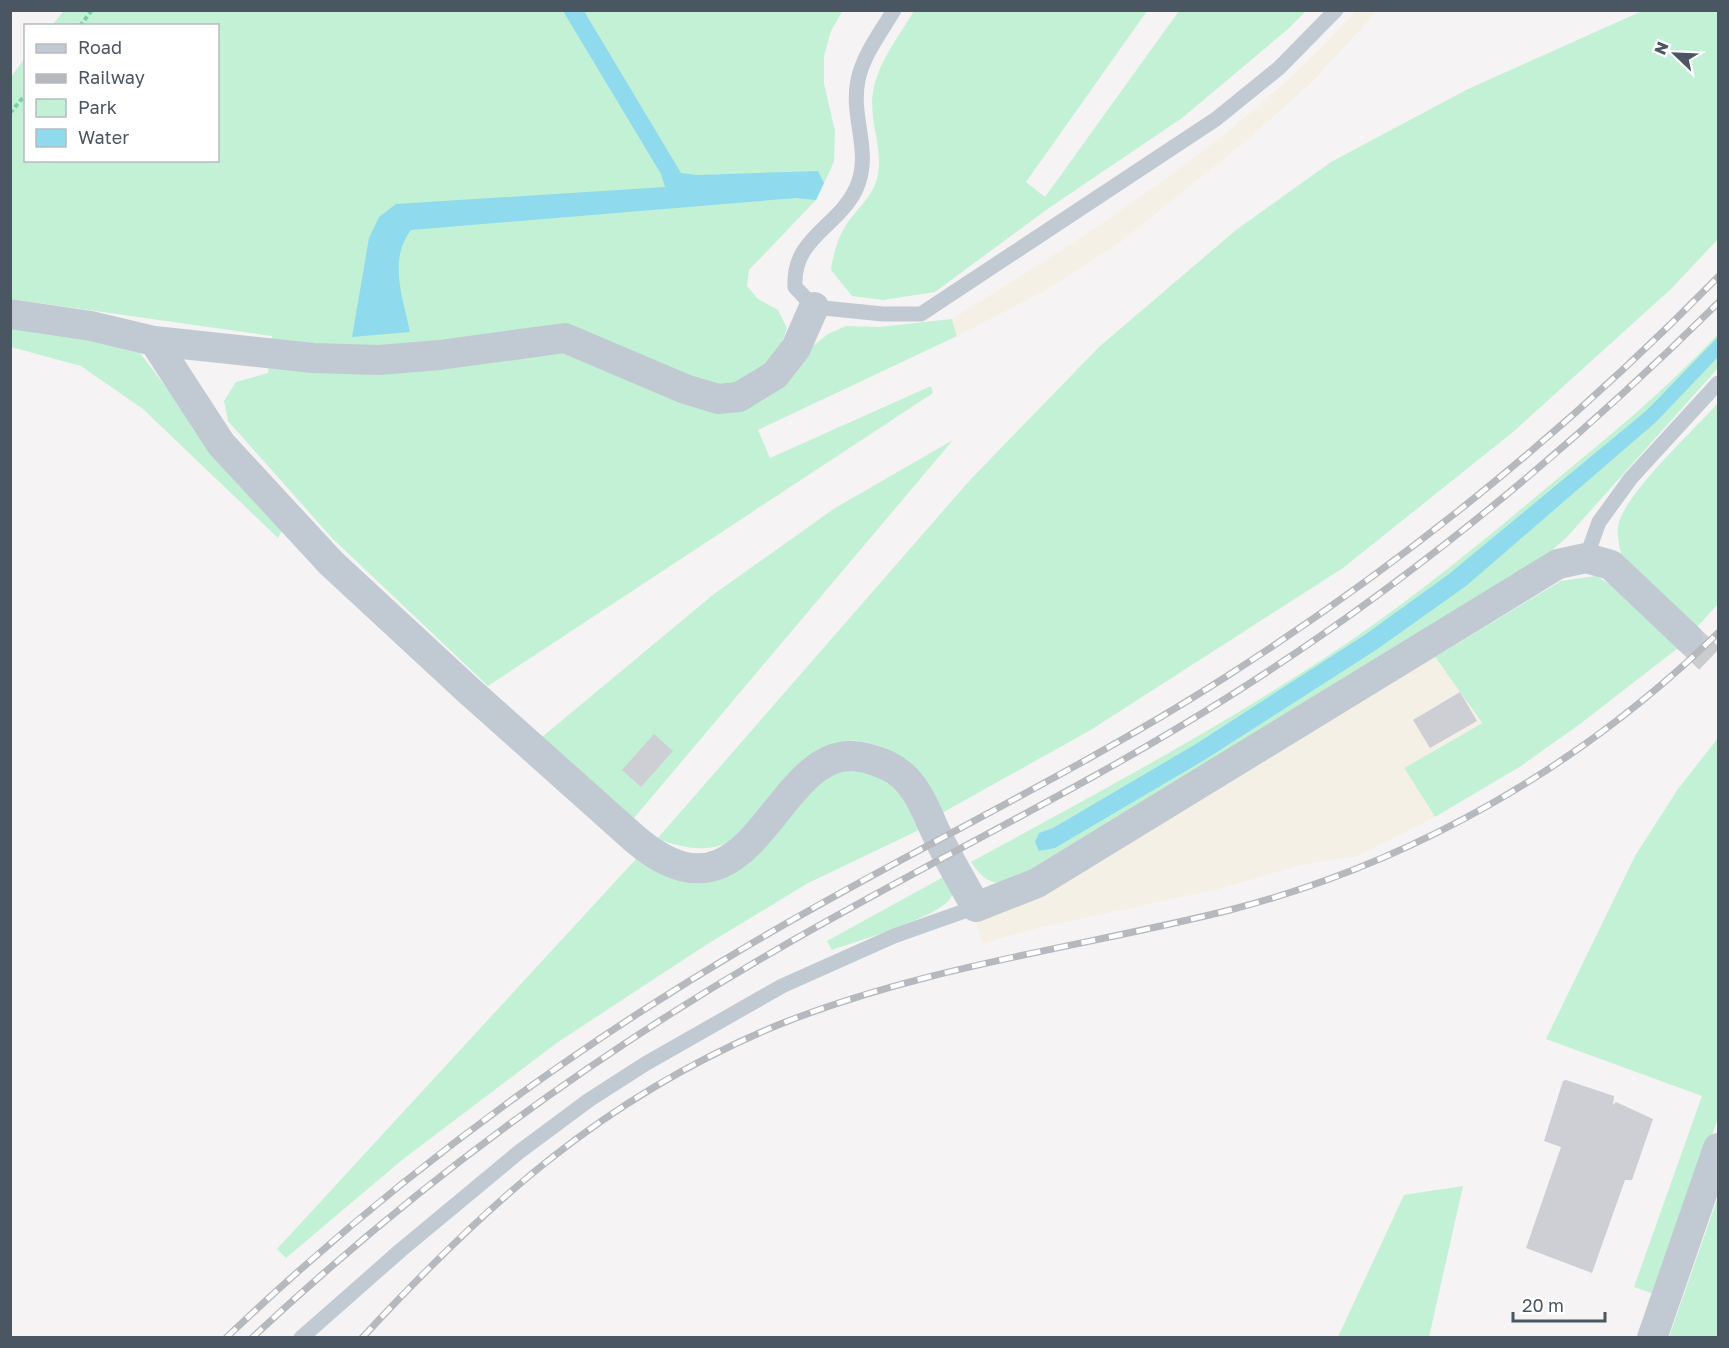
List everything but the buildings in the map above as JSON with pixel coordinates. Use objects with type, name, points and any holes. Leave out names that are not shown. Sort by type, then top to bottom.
[{"type":"street","points":[[10,314],[91,326],[154,341],[313,358],[379,360],[440,355],[565,338],[685,389],[718,399],[739,397],[775,375],[796,348],[814,307]]},
{"type":"street","points":[[154,341],[221,444],[331,563],[537,753],[651,852],[681,867],[714,864],[730,859],[746,848],[817,766],[839,756],[862,757],[887,764],[906,778],[922,801],[939,840],[976,907],[1037,883],[1558,564],[1586,558],[1611,565],[1688,638]]},
{"type":"street","points":[[1652,1338],[1719,1148]]},
{"type":"lane","points":[[894,10],[864,63],[858,81],[858,115],[864,150],[863,171],[855,191],[801,252],[794,270],[795,287],[814,307],[883,314],[921,314],[1216,119],[1279,68],[1336,10]]},
{"type":"lane","points":[[1586,558],[1599,522],[1631,478],[1719,383]]},
{"type":"lane","points":[[301,1338],[400,1250],[519,1152],[589,1100],[645,1064],[782,986],[894,936],[976,907]]},
{"type":"path","points":[[82,24],[92,10]]},
{"type":"path","points":[[10,113],[24,96]]},
{"type":"green space","points":[[843,10],[831,31],[824,56],[824,84],[835,131],[834,162],[816,200],[749,270],[747,286],[758,299],[778,310],[787,328],[781,346],[803,354],[828,334],[846,326],[879,327],[952,319],[957,336],[758,430],[770,458],[931,386],[933,393],[488,686],[332,538],[228,421],[224,401],[236,382],[268,373],[272,336],[11,299],[11,77],[24,59],[24,162],[219,162],[219,24],[53,24],[64,11]]},
{"type":"green space","points":[[914,11],[1147,11],[1026,182],[1045,197],[1179,11],[1306,11],[1288,29],[1182,118],[1046,210],[935,292],[883,300],[852,296],[831,270],[833,259],[848,221],[870,195],[876,182],[879,160],[872,103],[873,92],[884,60]]},
{"type":"green space","points":[[1642,11],[1718,11],[1718,239],[1672,288],[1513,432],[1343,568],[1089,731],[942,813],[928,788],[903,759],[880,746],[846,741],[829,744],[800,763],[742,829],[724,844],[699,848],[657,839],[970,480],[1099,347],[1236,230],[1331,162],[1468,89]]},
{"type":"green space","points":[[10,324],[134,345],[226,466],[284,526],[278,538],[143,409],[81,366],[11,347]]},
{"type":"green space","points":[[1718,334],[1718,368],[1567,537],[1534,566],[1035,869],[1007,881],[993,882],[979,872],[971,862],[1237,713],[1323,659],[1382,618],[1467,553],[1615,431],[1658,393]]},
{"type":"green space","points":[[1718,403],[1718,604],[1697,627],[1621,554],[1618,530],[1625,509],[1648,477]]},
{"type":"green space","points":[[953,440],[634,818],[542,737],[714,594],[835,508]]},
{"type":"green space","points":[[1596,576],[1613,586],[1678,648],[1580,724],[1521,766],[1435,817],[1404,768],[1482,723],[1435,657],[1561,581]]},
{"type":"green space","points":[[1718,738],[1718,1118],[1657,1295],[1634,1287],[1702,1096],[1546,1039],[1635,856],[1678,789]]},
{"type":"green space","points":[[847,769],[865,771],[883,778],[902,798],[919,830],[808,883],[709,943],[558,1042],[402,1160],[286,1258],[277,1249],[637,858],[675,878],[822,780]]},
{"type":"green space","points":[[947,875],[953,891],[951,897],[932,912],[877,935],[832,950],[827,941]]},
{"type":"green space","points":[[1463,1186],[1429,1337],[1338,1337],[1404,1195]]},
{"type":"green space","points":[[1718,1197],[1718,1337],[1669,1337]]},
{"type":"sand","points":[[1356,11],[1377,11],[1311,83],[1247,140],[1119,243],[1046,290],[957,336],[952,319],[1060,251],[1166,179],[1265,100],[1312,57]]},
{"type":"sand","points":[[1435,657],[1482,723],[1404,768],[1435,817],[1357,856],[1300,865],[1218,889],[1034,929],[983,943],[975,922],[1067,873]]},
{"type":"water","points":[[563,11],[584,11],[681,173],[697,175],[818,171],[824,183],[816,200],[796,198],[411,230],[400,254],[399,266],[401,293],[410,332],[352,337],[369,238],[379,217],[396,204],[665,187],[661,174]]},
{"type":"water","points":[[1718,337],[1718,357],[1656,422],[1466,586],[1376,650],[1206,759],[1055,848],[1039,851],[1035,842],[1039,833],[1053,828],[1196,744],[1366,634],[1449,574],[1646,411]]},
{"type":"tunnel","points":[[1688,638],[1718,667]]},
{"type":"railway","points":[[226,1338],[286,1282],[412,1176],[476,1126],[610,1032],[808,911],[1048,781],[1166,714],[1291,634],[1356,588],[1420,541],[1544,440],[1603,388],[1718,277]]},
{"type":"railway","points":[[252,1338],[371,1233],[432,1183],[559,1088],[624,1044],[759,960],[1168,734],[1292,656],[1420,563],[1543,464],[1603,412],[1718,303]]},
{"type":"railway","points":[[362,1338],[456,1242],[503,1198],[552,1158],[603,1120],[657,1085],[715,1054],[778,1025],[888,988],[1000,960],[1226,911],[1295,891],[1362,866],[1427,837],[1490,804],[1551,767],[1610,726],[1718,633]]}]
